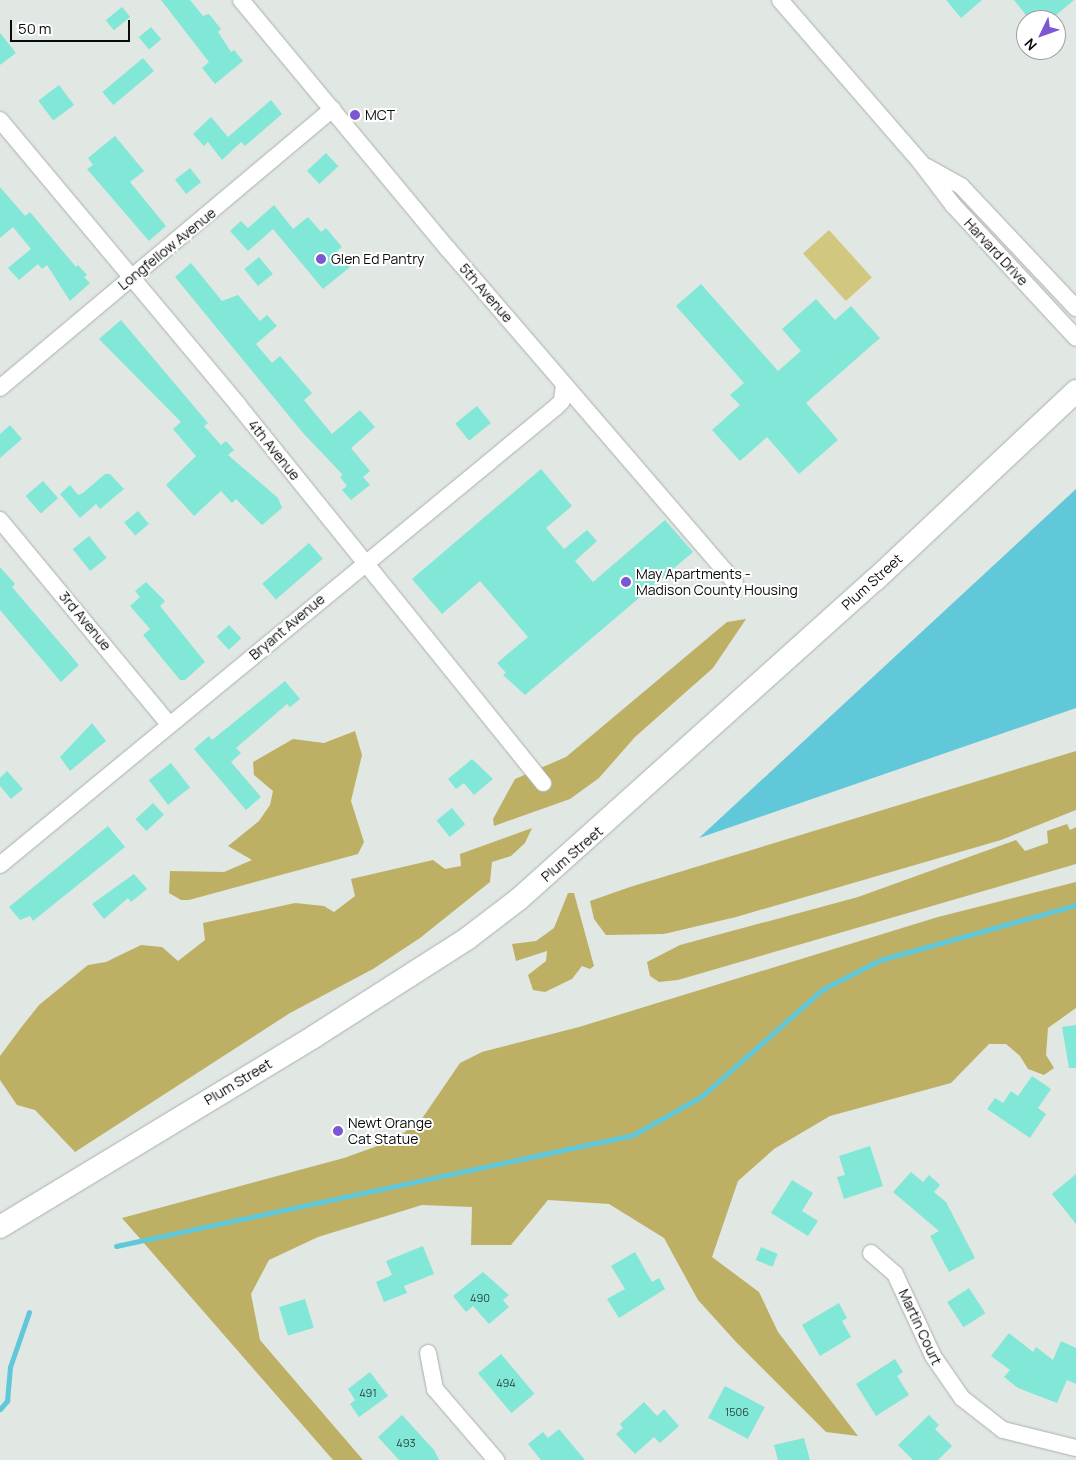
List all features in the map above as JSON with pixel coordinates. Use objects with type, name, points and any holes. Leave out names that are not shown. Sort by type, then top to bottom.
[{"type":"main road","name":"Plum Street","points":[[0,1227],[315,1036],[468,938],[519,899],[875,580],[1076,391]]},
{"type":"street","name":"5th Avenue","points":[[241,0],[564,385],[590,410],[735,583]]},
{"type":"street","name":"Harvard Drive","points":[[780,0],[921,163],[953,205],[1076,338]]},
{"type":"street","name":"Longfellow Avenue","points":[[0,388],[333,109]]},
{"type":"street","name":"4th Avenue","points":[[0,120],[365,562],[543,783]]},
{"type":"street","name":"Harvard Drive","points":[[921,163],[960,186],[1076,308]]},
{"type":"street","name":"Bryant Avenue","points":[[0,865],[365,562],[556,408],[562,401],[564,385]]},
{"type":"street","name":"3rd Avenue","points":[[0,520],[169,724]]},
{"type":"street","name":"Martin Court","points":[[871,1253],[896,1274],[932,1356],[962,1398],[1003,1430],[1076,1448]]},
{"type":"street","points":[[428,1353],[435,1389],[496,1460]]},
{"type":"shaded area","points":[[829,230],[872,278],[846,301],[803,253]]},
{"type":"shaded area","points":[[746,619],[713,668],[635,737],[599,778],[570,799],[494,826],[493,819],[515,779],[566,757],[727,622]]},
{"type":"shaded area","points":[[355,731],[362,755],[351,801],[364,842],[358,854],[189,900],[181,900],[169,893],[170,871],[224,872],[252,860],[228,846],[259,821],[270,805],[273,791],[254,775],[253,762],[293,739],[324,743]]},
{"type":"shaded area","points":[[1076,751],[1076,810],[1001,840],[736,917],[664,934],[606,935],[594,919],[590,901],[630,887]]},
{"type":"shaded area","points":[[1067,824],[1070,830],[1076,827],[1076,864],[678,980],[659,982],[650,976],[647,962],[680,945],[858,897],[1016,840],[1025,851],[1048,843],[1047,831]]},
{"type":"shaded area","points":[[532,828],[525,843],[511,856],[492,862],[490,882],[420,938],[373,969],[290,1013],[75,1152],[35,1110],[17,1105],[0,1080],[0,1056],[20,1029],[39,1005],[88,965],[106,962],[141,945],[162,947],[178,961],[205,940],[203,923],[295,903],[324,906],[334,912],[355,896],[351,879],[433,860],[445,869],[461,866],[460,854]]},
{"type":"shaded area","points":[[1076,882],[1076,1008],[1048,1028],[1046,1055],[1054,1068],[1044,1075],[1028,1069],[1020,1056],[1006,1044],[989,1044],[951,1083],[830,1116],[774,1149],[738,1181],[712,1257],[759,1292],[778,1332],[858,1436],[826,1432],[737,1343],[698,1300],[664,1238],[609,1204],[548,1200],[511,1245],[471,1245],[472,1207],[422,1205],[318,1237],[269,1260],[251,1294],[260,1340],[363,1460],[333,1460],[122,1218],[344,1158],[394,1140],[421,1120],[460,1063],[482,1052],[579,1027],[938,917]]},
{"type":"shaded area","points":[[568,893],[574,893],[594,966],[590,969],[582,966],[572,979],[545,992],[533,990],[528,975],[546,961],[547,951],[516,961],[512,944],[536,941],[554,928]]},
{"type":"water","points":[[1076,489],[1076,708],[699,838]]},
{"type":"building","points":[[161,0],[190,0],[203,16],[209,14],[221,29],[218,32],[231,52],[234,50],[243,61],[215,84],[202,68],[209,62]]},
{"type":"building","points":[[946,0],[982,0],[961,18]]},
{"type":"building","points":[[1014,0],[1074,0],[1062,10],[1022,10]]},
{"type":"building","points":[[122,7],[130,17],[114,30],[106,20]]},
{"type":"building","points":[[151,27],[161,39],[149,50],[139,37]]},
{"type":"building","points":[[0,33],[16,53],[0,65]]},
{"type":"building","points":[[143,58],[154,71],[113,105],[102,92]]},
{"type":"building","points":[[59,85],[74,105],[53,121],[38,101]]},
{"type":"building","points":[[271,100],[282,114],[245,146],[241,142],[222,160],[208,142],[204,146],[193,134],[211,117],[228,137]]},
{"type":"building","points":[[115,136],[144,171],[130,182],[166,226],[149,241],[87,169],[93,165],[88,158]]},
{"type":"building","points":[[326,153],[338,166],[319,184],[307,171]]},
{"type":"building","points":[[190,168],[201,182],[186,194],[175,180]]},
{"type":"building","points":[[0,187],[25,216],[30,212],[76,267],[78,265],[87,275],[84,277],[90,283],[70,301],[47,265],[42,269],[38,264],[19,280],[8,268],[31,249],[13,227],[0,238]]},
{"type":"building","name":"Glen Ed Pantry","points":[[274,205],[293,229],[308,217],[321,232],[326,228],[342,247],[337,251],[350,267],[323,289],[273,229],[248,251],[230,231],[241,221],[248,228]]},
{"type":"building","points":[[259,257],[273,274],[258,286],[244,269]]},
{"type":"building","points":[[191,263],[222,301],[238,295],[260,321],[267,315],[277,326],[256,344],[272,363],[280,356],[312,393],[304,400],[332,434],[360,410],[375,427],[351,448],[370,471],[363,477],[370,485],[351,500],[342,490],[347,486],[340,477],[343,475],[303,433],[175,277]]},
{"type":"building","points":[[701,284],[778,371],[801,351],[782,329],[816,299],[835,320],[851,306],[880,338],[806,403],[838,440],[799,474],[767,437],[740,461],[712,430],[740,405],[730,395],[744,383],[676,306]]},
{"type":"building","points":[[121,320],[208,423],[204,426],[221,445],[226,441],[234,450],[228,455],[278,498],[282,508],[262,525],[236,499],[232,503],[221,491],[194,516],[166,485],[196,456],[173,429],[181,422],[99,339]]},
{"type":"building","points":[[477,406],[491,423],[469,441],[455,424]]},
{"type":"building","points":[[10,425],[22,439],[0,458],[0,434]]},
{"type":"building","name":"May Apartments - Madison County Housing","points":[[541,469],[572,506],[546,528],[564,549],[587,530],[597,541],[575,561],[593,582],[665,520],[693,552],[525,695],[503,675],[506,673],[497,663],[528,637],[480,581],[442,614],[412,579]]},
{"type":"building","points":[[105,474],[110,474],[124,489],[100,509],[96,504],[80,518],[60,494],[70,485],[78,495],[83,493]]},
{"type":"building","points":[[43,481],[58,498],[41,513],[26,496]]},
{"type":"building","points":[[138,511],[149,524],[135,536],[124,523]]},
{"type":"building","points":[[89,536],[107,558],[90,571],[73,549]]},
{"type":"building","points":[[309,543],[323,559],[276,600],[262,584]]},
{"type":"building","points":[[0,567],[15,584],[12,587],[79,665],[61,682],[0,610]]},
{"type":"building","points":[[146,582],[165,601],[160,606],[205,662],[185,680],[180,680],[143,635],[150,629],[130,606],[140,597],[135,591]]},
{"type":"building","points":[[229,625],[241,638],[229,650],[217,637]]},
{"type":"building","points":[[285,681],[300,699],[290,707],[287,704],[236,748],[241,753],[231,762],[261,797],[246,810],[194,749],[209,736],[212,740]]},
{"type":"building","points":[[92,723],[106,741],[70,771],[60,757]]},
{"type":"building","points":[[472,759],[493,779],[474,795],[464,783],[456,789],[448,779]]},
{"type":"building","points":[[171,763],[190,787],[168,805],[149,780]]},
{"type":"building","points":[[7,771],[23,789],[11,799],[0,786],[0,778]]},
{"type":"building","points":[[153,803],[164,815],[146,831],[135,819]]},
{"type":"building","points":[[452,808],[465,824],[450,837],[436,821]]},
{"type":"building","points":[[108,826],[125,847],[33,921],[30,916],[20,920],[9,907]]},
{"type":"building","points":[[134,874],[147,889],[131,902],[128,898],[104,919],[92,904]]},
{"type":"building","points":[[1076,1025],[1076,1068],[1069,1068],[1062,1027]]},
{"type":"building","points":[[1032,1076],[1051,1089],[1038,1108],[1046,1114],[1030,1138],[987,1109],[995,1098],[1003,1103],[1011,1091],[1018,1096]]},
{"type":"building","points":[[870,1146],[883,1186],[844,1199],[837,1177],[845,1175],[839,1156]]},
{"type":"building","points":[[911,1172],[923,1182],[929,1175],[940,1185],[934,1192],[946,1202],[975,1258],[949,1272],[930,1236],[939,1231],[893,1192]]},
{"type":"building","points":[[1076,1174],[1076,1224],[1052,1194]]},
{"type":"building","points":[[792,1180],[813,1193],[802,1211],[818,1221],[808,1236],[771,1213]]},
{"type":"building","points":[[423,1246],[434,1274],[404,1286],[407,1293],[384,1302],[376,1282],[392,1275],[386,1261]]},
{"type":"building","points":[[761,1247],[778,1254],[772,1267],[756,1260]]},
{"type":"building","points":[[635,1252],[652,1282],[659,1278],[665,1289],[619,1318],[607,1299],[625,1289],[611,1266]]},
{"type":"building","points":[[483,1272],[509,1295],[503,1300],[509,1307],[489,1324],[473,1306],[466,1312],[453,1296]]},
{"type":"building","points":[[969,1288],[985,1313],[964,1327],[947,1302]]},
{"type":"building","points":[[305,1299],[314,1328],[288,1336],[279,1307]]},
{"type":"building","points":[[839,1303],[847,1318],[842,1321],[851,1337],[820,1356],[802,1325]]},
{"type":"building","points":[[1009,1333],[1033,1352],[1036,1347],[1053,1360],[1061,1341],[1076,1348],[1076,1384],[1067,1380],[1057,1403],[1018,1388],[1004,1377],[1010,1370],[991,1356]]},
{"type":"building","points":[[501,1354],[534,1394],[511,1413],[478,1373]]},
{"type":"building","points":[[895,1359],[903,1372],[897,1376],[909,1395],[876,1416],[856,1384]]},
{"type":"building","points":[[370,1372],[388,1396],[359,1417],[350,1404],[355,1400],[348,1389]]},
{"type":"building","points":[[725,1386],[765,1407],[748,1439],[708,1418]]},
{"type":"building","points":[[644,1402],[657,1416],[664,1409],[679,1426],[660,1443],[654,1437],[635,1454],[616,1434],[623,1428],[620,1424]]},
{"type":"building","points":[[402,1415],[434,1450],[439,1460],[399,1460],[378,1437]]},
{"type":"building","points":[[929,1415],[939,1425],[935,1429],[952,1446],[938,1460],[913,1460],[898,1445]]},
{"type":"building","points":[[559,1429],[585,1460],[541,1460],[528,1444],[543,1432],[548,1438]]},
{"type":"building","points":[[804,1438],[810,1460],[778,1460],[774,1445]]},
{"type":"waterway","points":[[116,1246],[633,1135],[702,1096],[823,989],[880,960],[1076,905]]},
{"type":"waterway","points":[[0,1409],[7,1401],[10,1367],[29,1312]]},
{"type":"place","name":"MCT","points":[[355,115]]},
{"type":"place","name":"Glen Ed Pantry","points":[[321,259]]},
{"type":"place","name":"May Apartments - Madison County Housing","points":[[626,582]]},
{"type":"place","name":"Newt Orange Cat Statue","points":[[338,1131]]}]
